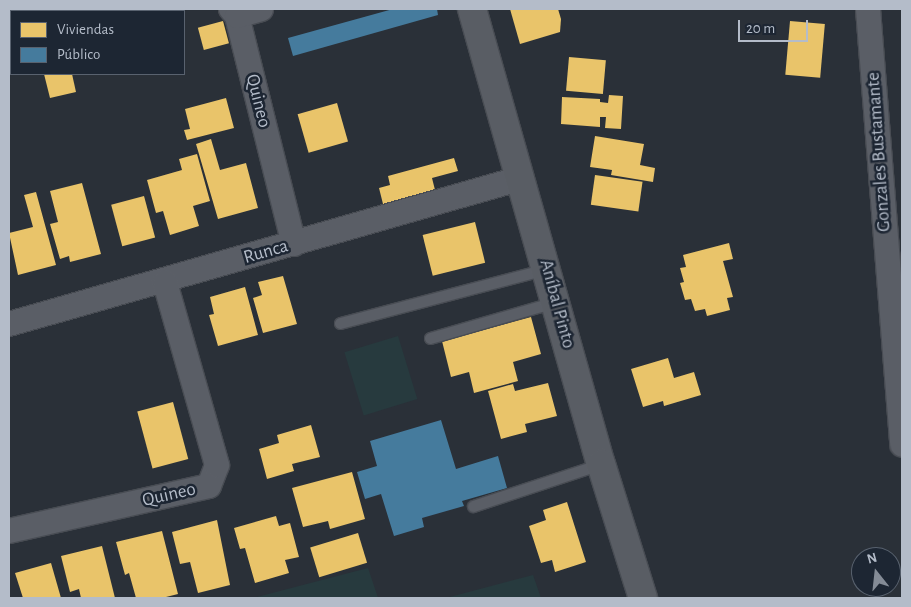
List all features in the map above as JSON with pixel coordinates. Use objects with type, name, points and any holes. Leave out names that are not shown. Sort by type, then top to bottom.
[{"type":"main road","name":"Aníbal Pinto","points":[[472,9],[522,178],[601,464],[643,598]]},
{"type":"street","points":[[234,13],[262,9]]},
{"type":"street","name":"Gonzales Bustamante","points":[[868,9],[899,372],[902,445]]},
{"type":"street","name":"Quineo","points":[[234,13],[294,244]]},
{"type":"street","name":"Runca","points":[[9,324],[165,282],[522,178]]},
{"type":"street","name":"Quineo","points":[[9,531],[209,486],[217,465],[165,282]]},
{"type":"lane","points":[[340,323],[547,269]]},
{"type":"lane","points":[[430,338],[555,302]]},
{"type":"lane","points":[[473,506],[601,464]]},
{"type":"green space","points":[[40,9],[150,9],[94,10]]},
{"type":"green space","points":[[398,336],[417,399],[364,415],[344,352]]},
{"type":"green space","points":[[368,568],[378,598],[253,598]]},
{"type":"green space","points":[[533,575],[541,598],[446,598]]},
{"type":"building: Viviendas","points":[[510,9],[558,9],[561,19],[560,32],[520,44]]},
{"type":"building: Viviendas","points":[[223,21],[229,43],[204,50],[198,28]]},
{"type":"building: Viviendas","points":[[790,21],[825,24],[820,78],[785,75]]},
{"type":"building: Viviendas","points":[[569,57],[606,60],[603,94],[566,91]]},
{"type":"building: Viviendas","points":[[44,75],[72,75],[76,92],[50,98]]},
{"type":"building: Viviendas","points":[[609,95],[623,96],[621,129],[605,128],[606,117],[600,117],[600,127],[561,124],[562,97],[600,99],[600,102],[608,103]]},
{"type":"building: Viviendas","points":[[226,98],[234,128],[187,140],[184,130],[190,129],[185,109]]},
{"type":"building: Viviendas","points":[[337,103],[348,141],[309,153],[298,114]]},
{"type":"building: Viviendas","points":[[595,136],[644,144],[640,165],[655,168],[653,182],[611,175],[612,170],[590,167]]},
{"type":"building: Viviendas","points":[[211,139],[220,170],[246,163],[258,208],[218,219],[196,144]]},
{"type":"building: Viviendas","points":[[197,154],[210,201],[193,206],[199,226],[170,235],[163,211],[156,213],[147,180],[182,170],[179,159]]},
{"type":"building: Viviendas","points":[[454,158],[458,171],[432,178],[436,194],[384,208],[379,188],[390,185],[388,176]]},
{"type":"building: Viviendas","points":[[595,175],[643,182],[638,211],[591,205]]},
{"type":"building: Viviendas","points":[[82,183],[101,254],[70,262],[69,256],[60,259],[50,224],[58,222],[50,191]]},
{"type":"building: Viviendas","points":[[36,192],[56,265],[18,275],[9,233],[33,227],[24,195]]},
{"type":"building: Viviendas","points":[[144,196],[155,238],[122,246],[111,205]]},
{"type":"building: Viviendas","points":[[475,222],[485,263],[433,276],[423,235]]},
{"type":"building: Viviendas","points":[[729,243],[733,259],[723,261],[733,297],[727,298],[730,310],[707,316],[705,309],[695,311],[691,299],[685,300],[680,283],[684,282],[680,268],[686,267],[683,255]]},
{"type":"building: Viviendas","points":[[283,276],[297,324],[263,333],[253,298],[262,295],[258,282]]},
{"type":"building: Viviendas","points":[[245,287],[258,335],[218,346],[209,315],[214,314],[210,297]]},
{"type":"building: Viviendas","points":[[531,317],[541,354],[513,362],[518,381],[474,393],[469,372],[451,377],[442,341]]},
{"type":"building: Viviendas","points":[[668,358],[674,378],[694,372],[701,395],[664,406],[663,401],[643,407],[631,369]]},
{"type":"building: Viviendas","points":[[548,383],[557,416],[525,424],[527,432],[501,439],[488,391],[513,384],[515,391]]},
{"type":"building: Viviendas","points":[[173,402],[188,459],[153,469],[137,412]]},
{"type":"building: Viviendas","points":[[311,425],[320,457],[292,464],[294,471],[267,479],[259,449],[279,443],[277,435]]},
{"type":"building: Viviendas","points":[[352,472],[365,519],[330,529],[328,521],[303,527],[292,488]]},
{"type":"building: Viviendas","points":[[567,502],[586,562],[555,572],[552,560],[541,563],[529,526],[546,520],[543,510]]},
{"type":"building: Viviendas","points":[[276,516],[279,526],[290,523],[299,557],[285,560],[289,573],[255,583],[245,548],[240,549],[234,528]]},
{"type":"building: Viviendas","points":[[217,520],[230,585],[198,593],[190,562],[180,564],[172,532]]},
{"type":"building: Viviendas","points":[[162,531],[178,594],[162,598],[136,598],[129,573],[125,575],[116,542]]},
{"type":"building: Viviendas","points":[[358,533],[367,563],[319,577],[310,548]]},
{"type":"building: Viviendas","points":[[102,546],[115,598],[81,598],[79,589],[70,592],[61,556]]},
{"type":"building: Viviendas","points":[[51,563],[61,598],[23,598],[15,573]]},
{"type":"building: Público","points":[[393,9],[437,9],[438,15],[293,56],[288,38]]},
{"type":"building: Público","points":[[441,420],[456,469],[498,456],[507,488],[462,501],[464,506],[422,518],[424,527],[394,536],[381,494],[365,499],[357,472],[377,466],[370,441]]}]
